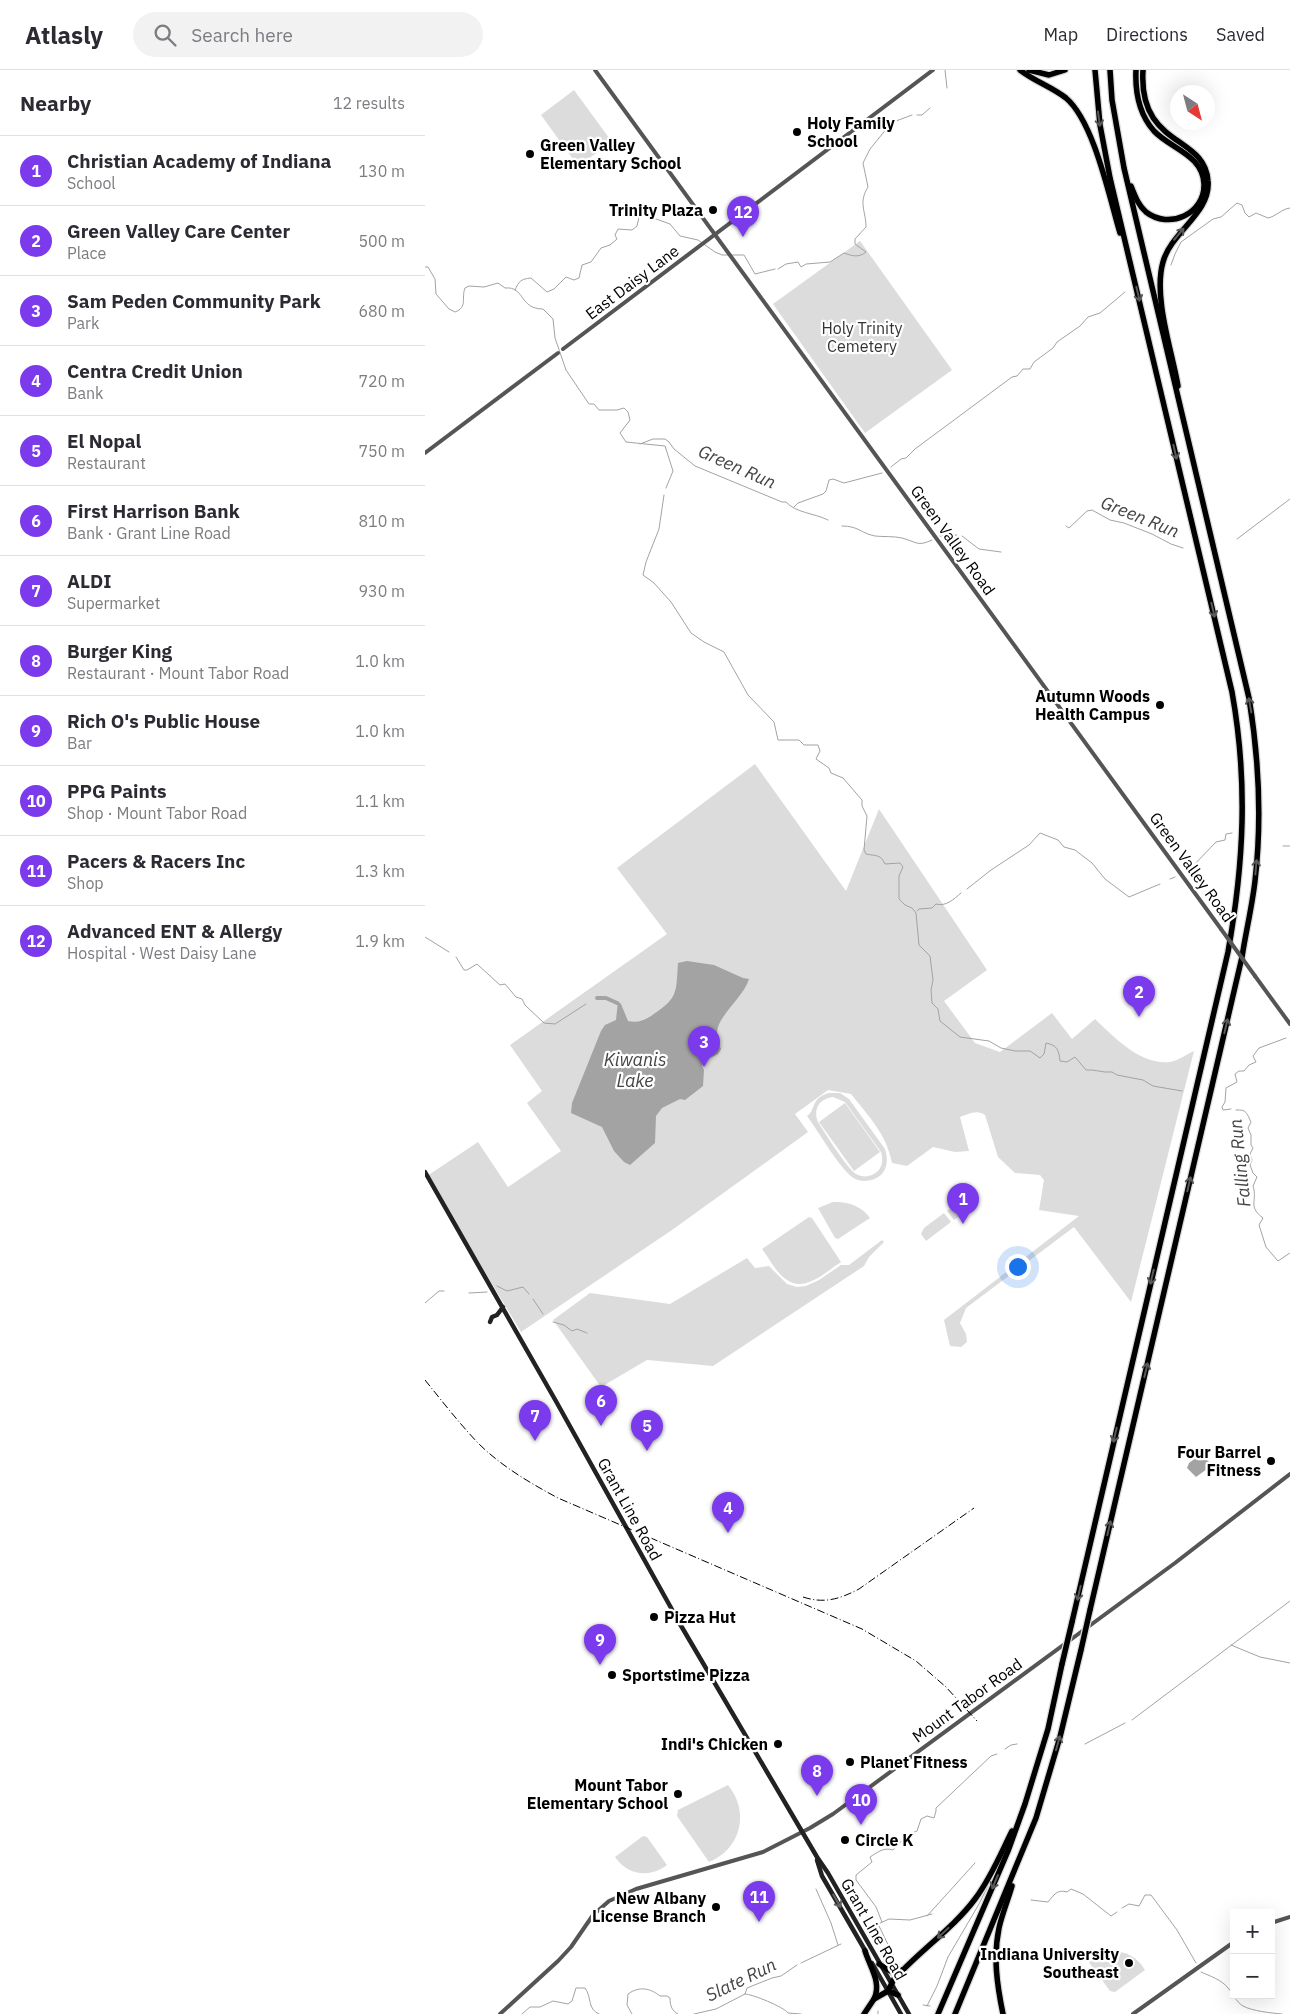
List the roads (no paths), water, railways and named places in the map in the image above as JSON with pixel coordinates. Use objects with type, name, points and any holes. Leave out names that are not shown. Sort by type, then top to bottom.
[{"type":"highway","points":[[1020,70],[1066,99],[1083,120],[1091,137],[1134,279]]},
{"type":"highway","points":[[1029,70],[1049,75],[1065,70]]},
{"type":"highway","points":[[938,2014],[1008,1851],[1034,1778],[1050,1721],[1228,952],[1237,902],[1242,852],[1243,780],[1232,692],[1104,152],[1095,70]]},
{"type":"highway","points":[[955,2014],[1036,1818],[1060,1737],[1242,957],[1257,865],[1258,788],[1250,706],[1119,144],[1112,100],[1110,70]]},
{"type":"highway","points":[[1119,144],[1135,198],[1145,211],[1166,220],[1181,218],[1194,210],[1199,204],[1204,190],[1200,169],[1192,158],[1160,136],[1145,119],[1137,98],[1136,70]]},
{"type":"highway","points":[[1143,70],[1143,94],[1150,114],[1163,131],[1201,160],[1205,167],[1208,181],[1204,203],[1171,244],[1161,272],[1162,304],[1185,433]]},
{"type":"highway","points":[[874,1999],[888,1991],[891,1984],[906,1967],[958,1918],[975,1899],[1000,1855],[1025,1804]]},
{"type":"highway","points":[[1003,2014],[997,1973],[998,1938],[1003,1914],[1026,1844]]},
{"type":"highway","points":[[864,2014],[877,1994],[877,1984],[865,1951]]},
{"type":"highway","points":[[879,1964],[892,1972],[898,1972],[906,1967]]},
{"type":"highway","points":[[888,1991],[898,1995]]},
{"type":"main road","name":"Grant Line Road","points":[[425,1172],[503,1307],[680,1624],[828,1873],[909,2014]]},
{"type":"main road","points":[[490,1322],[492,1317],[497,1315],[503,1307]]},
{"type":"main road","name":"Grant Line Road","points":[[817,1857],[822,1876],[901,2014]]},
{"type":"street","name":"Green Valley Road","points":[[595,70],[1290,1024]]},
{"type":"street","name":"East Daisy Lane","points":[[563,349],[933,70]]},
{"type":"street","points":[[425,454],[558,353]]},
{"type":"street","name":"Mount Tabor Road","points":[[500,2014],[558,1961],[571,1947],[593,1915],[609,1901],[636,1889],[763,1852],[833,1814],[1175,1563],[1290,1474]]},
{"type":"street","points":[[1275,1922],[1290,1917]]},
{"type":"street","points":[[1133,2014],[1230,1945]]},
{"type":"water","name":"Kiwanis Lake","points":[[687,961],[714,965],[749,979],[742,993],[721,1020],[717,1035],[721,1049],[718,1054],[704,1061],[702,1066],[704,1070],[703,1086],[685,1100],[680,1099],[662,1108],[656,1116],[655,1143],[630,1165],[624,1162],[614,1151],[602,1127],[571,1113],[572,1103],[601,1031],[605,1025],[616,1020],[618,1001],[628,1021],[637,1022],[648,1018],[671,999],[676,989],[678,963]]},
{"type":"water","points":[[1200,1455],[1204,1456],[1210,1463],[1207,1469],[1196,1477],[1187,1468],[1189,1463]]},
{"type":"waterway","points":[[945,70],[947,88]]},
{"type":"waterway","points":[[917,115],[922,115],[930,108]]},
{"type":"waterway","points":[[896,121],[912,115]]},
{"type":"waterway","points":[[778,269],[786,264],[798,262],[801,267],[806,264],[830,262],[844,253],[855,256],[866,252],[855,244],[855,239],[866,227],[863,198],[868,187],[863,163],[870,149],[888,127]]},
{"type":"waterway","points":[[1171,265],[1181,242],[1213,219],[1221,217],[1237,203],[1242,205],[1249,217],[1256,213],[1268,218],[1290,208]]},
{"type":"waterway","points":[[515,290],[521,281],[528,278],[531,278],[547,292],[554,289],[566,277],[574,280],[579,278],[582,265],[591,262],[601,248],[610,245],[617,239],[615,235],[618,229],[632,230],[637,226],[639,217],[645,215],[670,224],[680,236],[698,240],[722,255],[744,255],[755,274],[775,269]]},
{"type":"waterway","name":"Falling Run","points":[[425,267],[428,267],[435,279],[436,294],[449,309],[455,312],[463,305],[465,288],[469,286],[484,287],[498,283],[505,288],[516,290],[526,302],[535,308],[543,309],[553,319],[555,338],[566,370],[589,404],[594,404],[599,410],[624,408],[628,412],[630,420],[620,433],[626,442],[665,446],[673,471],[666,488]]},
{"type":"waterway","points":[[891,467],[901,459],[906,458],[915,449],[1012,377],[1017,376],[1023,369],[1030,369],[1034,362],[1053,348],[1057,342],[1080,326],[1088,317],[1100,313],[1125,292]]},
{"type":"waterway","name":"Green Run","points":[[640,444],[653,439],[665,439],[695,466],[786,502],[800,511],[828,520]]},
{"type":"waterway","points":[[794,507],[798,503],[823,494],[826,491],[829,480],[833,479],[844,483],[882,473]]},
{"type":"waterway","name":"Falling Run","points":[[664,495],[659,529],[643,575],[654,583],[671,602],[691,633],[724,652],[748,695],[774,722],[778,740],[799,740],[804,745],[818,745],[820,751],[816,759],[829,768],[831,773],[843,778],[862,800],[862,806],[867,816],[864,850],[866,854],[880,857],[885,864],[900,863],[903,867],[899,876],[899,899],[916,913],[919,945],[930,956],[933,980],[931,990],[932,1003],[938,1009],[940,1021],[960,1037],[989,1041],[1001,1048],[1015,1051],[1030,1051],[1040,1058],[1044,1054],[1046,1043],[1053,1045],[1057,1049],[1060,1061],[1067,1062],[1075,1057],[1086,1070],[1112,1072],[1117,1075],[1143,1080],[1153,1086],[1182,1091]]},
{"type":"waterway","name":"Green Run","points":[[1237,539],[1290,499]]},
{"type":"waterway","name":"Green Run","points":[[1066,526],[1069,528],[1087,511],[1092,510],[1110,520],[1124,523],[1183,548]]},
{"type":"waterway","name":"Green Run","points":[[842,526],[856,528],[875,536],[899,537],[917,543],[932,540]]},
{"type":"waterway","name":"Green Run","points":[[940,536],[957,535]]},
{"type":"waterway","name":"Green Run","points":[[962,536],[979,549],[1001,552]]},
{"type":"waterway","points":[[967,889],[991,870],[1029,845],[1040,833],[1058,840],[1064,847],[1075,850],[1092,863],[1105,879],[1129,897],[1160,884]]},
{"type":"waterway","points":[[1191,868],[1216,842],[1225,840],[1226,834],[1232,833]]},
{"type":"waterway","points":[[1283,846],[1290,846]]},
{"type":"waterway","points":[[1170,879],[1175,877]]},
{"type":"waterway","points":[[917,911],[919,909],[932,908],[936,904],[946,903],[961,893]]},
{"type":"waterway","points":[[425,937],[449,952]]},
{"type":"waterway","points":[[456,957],[464,970],[477,964],[500,985],[505,984],[544,1023],[555,1024],[586,1004]]},
{"type":"waterway","points":[[597,998],[606,998],[617,1003]]},
{"type":"waterway","points":[[1231,1109],[1223,1110],[1222,1107],[1225,1102],[1226,1088],[1237,1082],[1235,1074],[1239,1071],[1244,1071],[1249,1065],[1256,1062],[1253,1056],[1259,1048],[1286,1038]]},
{"type":"waterway","name":"Falling Run","points":[[1236,1110],[1245,1111],[1251,1122],[1248,1128],[1253,1148],[1250,1154],[1252,1160],[1250,1165],[1257,1177],[1253,1186],[1254,1207],[1263,1218],[1259,1225],[1266,1247],[1278,1261],[1290,1253]]},
{"type":"waterway","points":[[497,1286],[507,1291],[523,1287],[529,1294]]},
{"type":"waterway","points":[[425,1303],[439,1291],[444,1291]]},
{"type":"waterway","points":[[469,1293],[487,1292]]},
{"type":"waterway","points":[[533,1299],[543,1314]]},
{"type":"waterway","points":[[553,1322],[564,1325],[572,1331],[577,1329],[587,1333]]},
{"type":"waterway","points":[[1132,1720],[1290,1601]]},
{"type":"waterway","points":[[1231,1645],[1260,1657],[1290,1663]]},
{"type":"waterway","points":[[1085,1744],[1125,1723]]},
{"type":"waterway","points":[[1005,1749],[1017,1744]]},
{"type":"waterway","points":[[882,1922],[876,1907],[856,1880],[856,1875],[872,1862],[870,1857],[884,1850],[893,1850],[907,1835],[917,1831],[921,1819],[927,1816],[934,1818],[936,1808],[991,1756],[997,1754]]},
{"type":"waterway","points":[[927,1916],[975,1863]]},
{"type":"waterway","points":[[927,2006],[948,1957],[989,1884]]},
{"type":"waterway","points":[[816,1889],[831,1923],[838,1945]]},
{"type":"waterway","name":"Slate Run","points":[[1031,1900],[1048,1902],[1058,1892],[1067,1892],[1071,1889],[1083,1894],[1111,1916],[1117,1912]]},
{"type":"waterway","name":"Slate Run","points":[[1122,1908],[1129,1904],[1139,1906],[1145,1895],[1151,1895],[1177,1930],[1196,1963]]},
{"type":"waterway","name":"Slate Run","points":[[876,1925],[889,1919],[910,1920],[932,1914]]},
{"type":"waterway","points":[[878,1924],[895,1959]]},
{"type":"waterway","name":"Slate Run","points":[[801,1963],[841,1944]]},
{"type":"waterway","name":"Slate Run","points":[[694,2014],[716,2009],[745,1994],[747,1988],[781,1976],[797,1965]]},
{"type":"waterway","name":"Slate Run","points":[[1201,1972],[1223,1983],[1243,2006],[1282,2014]]},
{"type":"waterway","name":"Slate Run","points":[[522,2014],[530,2007],[540,2007],[553,2001],[568,2004],[572,2001],[576,1988],[585,1988],[591,2006],[599,2014]]},
{"type":"waterway","name":"Slate Run","points":[[632,2014],[627,2005],[628,1994],[640,1989],[652,1991],[660,1996],[667,1996],[670,1998],[672,2008],[678,2014]]},
{"type":"waterway","points":[[745,1994],[768,2001],[788,2013],[801,2014]]},
{"type":"waterway","points":[[923,2005],[930,2006]]},
{"type":"railway","points":[[425,1380],[478,1443],[506,1467],[526,1480],[558,1498],[862,1629],[916,1661],[946,1687],[977,1721]]},
{"type":"railway","points":[[803,1597],[825,1600],[859,1589],[974,1508]]},
{"type":"place","name":"Holy Family School","points":[[797,132]]},
{"type":"place","name":"Green Valley Elementary School","points":[[530,154]]},
{"type":"place","name":"Trinity Plaza","points":[[713,210]]},
{"type":"place","name":"Advanced ENT & Allergy","points":[[743,237]]},
{"type":"place","name":"Autumn Woods Health Campus","points":[[1160,705]]},
{"type":"place","name":"Green Valley Care Center","points":[[1139,1017]]},
{"type":"place","name":"Sam Peden Community Park","points":[[704,1067]]},
{"type":"place","name":"Christian Academy of Indiana","points":[[963,1224]]},
{"type":"place","name":"First Harrison Bank","points":[[601,1426]]},
{"type":"place","name":"ALDI","points":[[535,1441]]},
{"type":"place","name":"El Nopal","points":[[647,1451]]},
{"type":"place","name":"Four Barrel Fitness","points":[[1271,1461]]},
{"type":"place","name":"Centra Credit Union","points":[[728,1533]]},
{"type":"place","name":"Pizza Hut","points":[[654,1617]]},
{"type":"place","name":"Rich O's Public House","points":[[600,1665]]},
{"type":"place","name":"Sportstime Pizza","points":[[612,1675]]},
{"type":"place","name":"Indi's Chicken","points":[[778,1744]]},
{"type":"place","name":"Planet Fitness","points":[[850,1762]]},
{"type":"place","name":"Mount Tabor Elementary School","points":[[678,1794]]},
{"type":"place","name":"Burger King","points":[[817,1796]]},
{"type":"place","name":"PPG Paints","points":[[861,1825]]},
{"type":"place","name":"Circle K","points":[[845,1840]]},
{"type":"place","name":"New Albany License Branch","points":[[716,1907]]},
{"type":"place","name":"Pacers & Racers Inc","points":[[759,1922]]},
{"type":"place","name":"Indiana University Southeast","points":[[1129,1963]]},
{"type":"park label","name":"Holy Trinity Cemetery","points":[[862,337]]}]
